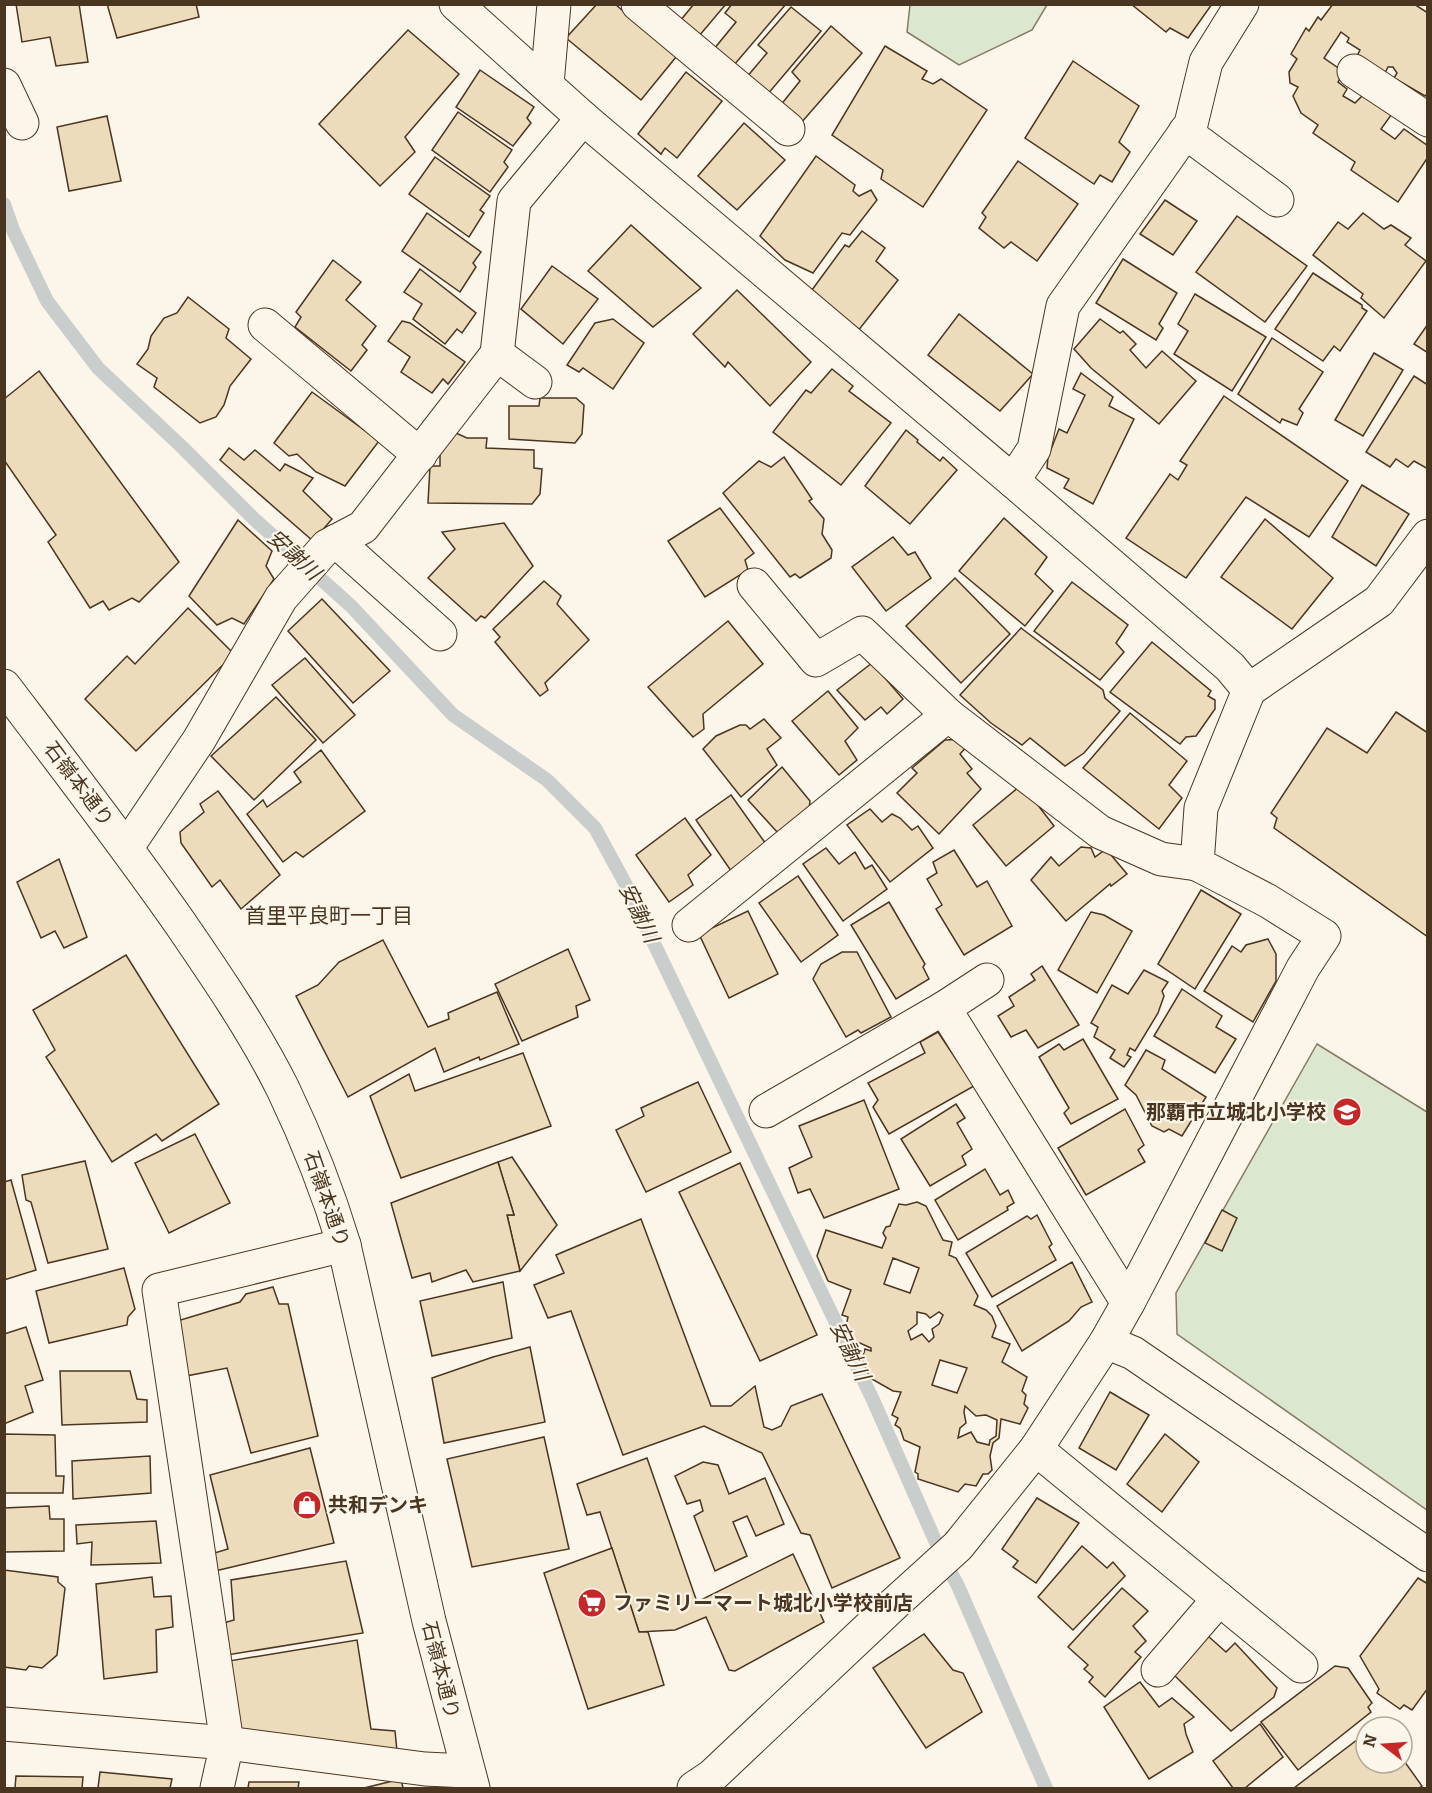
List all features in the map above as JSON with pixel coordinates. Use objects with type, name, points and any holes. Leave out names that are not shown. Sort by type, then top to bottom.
[{"type":"street","points":[[456,4],[583,117],[1230,667],[1249,690]]},
{"type":"street","points":[[547,84],[554,4]]},
{"type":"street","points":[[638,4],[788,129]]},
{"type":"street","points":[[1013,481],[1034,449],[1063,306],[1191,124],[1206,62],[1242,4]]},
{"type":"street","points":[[1354,71],[1428,120]]},
{"type":"street","points":[[4,85],[22,123]]},
{"type":"street","points":[[127,847],[199,740],[281,598],[327,546],[363,527],[497,354],[514,201],[583,117]]},
{"type":"street","points":[[1185,132],[1277,200]]},
{"type":"street","points":[[265,325],[420,455]]},
{"type":"street","points":[[497,354],[535,382]]},
{"type":"street","points":[[1197,864],[1201,808],[1249,690],[1379,601],[1428,536]]},
{"type":"street","points":[[336,542],[440,634]]},
{"type":"street","points":[[694,1788],[712,1776],[958,1546],[1035,1449],[1106,1342],[1128,1303],[1303,968],[1324,936],[1268,901],[1197,864],[1161,859],[1100,832],[948,715],[862,633],[816,660],[754,585]]},
{"type":"street","name":"石嶺本通り","points":[[4,686],[127,847],[211,967],[266,1057],[310,1149],[332,1205],[344,1245],[426,1610],[470,1780]]},
{"type":"street","points":[[689,925],[948,715]]},
{"type":"street","points":[[766,1111],[945,1008],[987,980]]},
{"type":"street","points":[[945,1008],[1128,1303]]},
{"type":"street","points":[[218,1788],[227,1743],[159,1290],[344,1245]]},
{"type":"street","points":[[1106,1342],[1133,1353],[1428,1555]]},
{"type":"street","points":[[1035,1449],[1301,1666]]},
{"type":"street","points":[[1158,1670],[1219,1599]]},
{"type":"street","points":[[4,1724],[227,1743],[425,1769],[470,1780]]},
{"type":"green space","points":[[910,4],[1047,5],[1032,30],[959,65],[907,32]]},
{"type":"green space","points":[[1317,1044],[1427,1112],[1427,1510],[1177,1334],[1176,1293]]},
{"type":"building","points":[[16,4],[79,4],[88,62],[56,66],[50,37],[22,42]]},
{"type":"building","points":[[107,4],[196,4],[199,17],[117,38]]},
{"type":"building","points":[[597,4],[615,4],[676,57],[641,100],[566,38]]},
{"type":"building","points":[[694,4],[726,4],[699,36],[680,21]]},
{"type":"building","points":[[732,4],[786,4],[734,65],[714,49],[736,22],[725,13]]},
{"type":"building","points":[[1131,4],[1212,4],[1188,38],[1170,28],[1166,32]]},
{"type":"building","points":[[1333,4],[1414,4],[1428,13],[1428,93],[1425,96],[1394,78],[1397,73],[1393,67],[1388,67],[1385,73],[1357,56],[1360,50],[1347,42],[1349,38],[1341,32],[1324,58],[1344,72],[1338,82],[1347,89],[1343,96],[1355,103],[1367,91],[1394,111],[1381,129],[1395,139],[1404,129],[1428,146],[1428,157],[1398,202],[1351,170],[1355,162],[1313,133],[1318,125],[1301,113],[1293,96],[1298,87],[1290,83],[1289,72],[1297,59],[1291,54],[1306,28],[1309,31],[1318,17],[1321,20]]},
{"type":"building","points":[[791,7],[821,31],[767,95],[746,78],[767,53],[758,45]]},
{"type":"building","points":[[831,26],[862,53],[801,123],[780,106],[800,81],[792,72]]},
{"type":"building","points":[[408,30],[459,74],[405,137],[415,152],[380,186],[319,124]]},
{"type":"building","points":[[885,46],[927,71],[922,79],[933,84],[941,79],[987,110],[923,207],[881,179],[883,170],[832,135]]},
{"type":"building","points":[[1073,61],[1139,106],[1119,142],[1130,152],[1112,182],[1100,175],[1094,184],[1025,138]]},
{"type":"building","points":[[480,70],[534,107],[527,118],[531,123],[513,146],[456,107]]},
{"type":"building","points":[[686,72],[722,101],[677,158],[665,148],[661,154],[638,134]]},
{"type":"building","points":[[458,112],[512,150],[504,162],[508,167],[490,192],[432,150]]},
{"type":"building","points":[[107,116],[121,181],[69,191],[57,127]]},
{"type":"building","points":[[744,123],[785,160],[737,210],[698,176]]},
{"type":"building","points":[[816,156],[855,185],[853,191],[859,196],[871,190],[877,200],[850,235],[842,233],[813,273],[785,260],[760,236]]},
{"type":"building","points":[[435,157],[490,196],[480,210],[484,213],[469,237],[409,194]]},
{"type":"building","points":[[1018,161],[1078,204],[1037,261],[1011,242],[1004,248],[979,228],[986,217],[982,213]]},
{"type":"building","points":[[1165,200],[1197,221],[1173,255],[1140,234]]},
{"type":"building","points":[[427,213],[481,252],[473,263],[476,267],[460,292],[402,251]]},
{"type":"building","points":[[1363,213],[1384,229],[1391,225],[1411,238],[1405,245],[1426,261],[1384,318],[1361,298],[1363,294],[1313,255],[1338,222],[1348,229]]},
{"type":"building","points":[[1237,216],[1307,266],[1265,322],[1196,272]]},
{"type":"building","points":[[631,225],[701,288],[653,327],[588,271]]},
{"type":"building","points":[[862,231],[885,248],[876,261],[898,280],[854,336],[809,294],[845,245],[849,247]]},
{"type":"building","points":[[1123,259],[1177,293],[1159,324],[1163,328],[1156,340],[1096,303]]},
{"type":"building","points":[[333,260],[361,282],[346,300],[376,326],[362,345],[367,350],[351,371],[295,327],[301,317],[296,312]]},
{"type":"building","points":[[552,266],[598,299],[563,344],[521,309]]},
{"type":"building","points":[[420,269],[476,313],[462,333],[457,329],[445,344],[413,319],[422,304],[404,292]]},
{"type":"building","points":[[1313,273],[1362,305],[1362,308],[1367,311],[1340,351],[1334,346],[1323,361],[1275,329]]},
{"type":"building","points":[[737,290],[811,362],[770,406],[728,362],[725,367],[693,334]]},
{"type":"building","points":[[1195,294],[1266,337],[1232,391],[1174,354],[1188,331],[1178,324]]},
{"type":"building","points":[[188,297],[229,329],[226,338],[251,359],[230,386],[224,405],[216,417],[200,423],[154,387],[157,378],[137,364],[148,349],[151,336],[164,318],[177,313]]},
{"type":"building","points":[[959,314],[1033,374],[1000,411],[928,355]]},
{"type":"building","points":[[613,319],[644,343],[613,389],[583,368],[579,372],[567,365],[595,323]]},
{"type":"building","points":[[1100,319],[1120,333],[1123,331],[1136,344],[1130,350],[1146,368],[1162,351],[1196,381],[1159,424],[1091,368],[1074,349]]},
{"type":"building","points":[[402,321],[410,323],[465,362],[448,384],[443,379],[432,393],[401,372],[410,357],[388,341]]},
{"type":"building","points":[[1428,324],[1428,353],[1414,344]]},
{"type":"building","points":[[1272,338],[1323,372],[1299,409],[1303,413],[1297,425],[1282,419],[1280,423],[1238,394]]},
{"type":"building","points":[[1374,353],[1403,370],[1363,436],[1335,420]]},
{"type":"building","points":[[832,369],[853,386],[849,391],[891,423],[841,485],[773,432],[806,390],[811,393]]},
{"type":"building","points":[[39,371],[179,562],[139,602],[132,598],[109,610],[103,601],[90,608],[48,542],[56,535],[4,460],[4,399]]},
{"type":"building","points":[[1081,373],[1113,397],[1109,406],[1134,419],[1093,504],[1064,488],[1069,479],[1047,468],[1048,457],[1059,429],[1067,433],[1085,395],[1073,389]]},
{"type":"building","points":[[1414,376],[1428,385],[1428,469],[1414,461],[1408,467],[1396,459],[1390,467],[1366,452]]},
{"type":"building","points":[[312,392],[379,441],[345,486],[316,472],[297,454],[289,456],[274,443]]},
{"type":"building","points":[[1224,396],[1348,481],[1309,537],[1246,497],[1186,578],[1126,538],[1170,474],[1178,480],[1187,465],[1180,461]]},
{"type":"building","points":[[540,398],[576,398],[584,405],[582,434],[575,443],[509,439],[509,406],[539,406]]},
{"type":"building","points":[[449,430],[467,438],[487,438],[486,448],[534,450],[534,468],[542,469],[540,494],[532,504],[428,503],[430,466],[440,466],[440,448]]},
{"type":"building","points":[[906,430],[940,461],[943,457],[957,470],[910,524],[865,486]]},
{"type":"building","points":[[229,448],[244,460],[255,450],[280,471],[285,464],[313,478],[303,491],[332,519],[313,541],[220,460]]},
{"type":"building","points":[[784,457],[812,499],[809,501],[824,519],[822,534],[832,550],[831,558],[800,578],[795,574],[790,577],[723,493],[759,461],[771,467]]},
{"type":"building","points":[[1362,485],[1409,514],[1376,566],[1332,537]]},
{"type":"building","points":[[720,508],[754,553],[745,560],[748,570],[705,597],[668,541]]},
{"type":"building","points":[[1004,518],[1047,557],[1035,574],[1053,591],[1025,626],[959,571]]},
{"type":"building","points":[[1265,519],[1333,578],[1292,629],[1221,577]]},
{"type":"building","points":[[238,520],[272,551],[266,566],[274,579],[244,624],[232,618],[217,625],[189,596]]},
{"type":"building","points":[[504,523],[533,566],[485,618],[481,616],[476,621],[428,578],[455,549],[442,532]]},
{"type":"building","points":[[893,537],[908,555],[915,552],[931,578],[886,611],[852,567]]},
{"type":"building","points":[[955,578],[1010,634],[961,683],[906,626]]},
{"type":"building","points":[[544,581],[561,596],[557,604],[589,640],[545,683],[548,690],[540,696],[495,642],[500,637],[493,629]]},
{"type":"building","points":[[1072,582],[1128,625],[1116,643],[1124,652],[1100,680],[1034,631]]},
{"type":"building","points":[[322,599],[390,671],[353,703],[288,631]]},
{"type":"building","points":[[188,608],[234,654],[136,751],[85,699],[127,656],[135,664]]},
{"type":"building","points":[[728,621],[763,664],[703,714],[704,729],[693,737],[648,687]]},
{"type":"building","points":[[1021,628],[1103,690],[1105,698],[1120,711],[1084,753],[1065,766],[1030,738],[1022,745],[991,723],[960,695]]},
{"type":"building","points":[[1152,642],[1211,691],[1208,696],[1215,700],[1215,709],[1196,736],[1186,737],[1180,744],[1110,692]]},
{"type":"building","points":[[305,658],[355,715],[323,743],[272,685]]},
{"type":"building","points":[[872,663],[903,699],[887,714],[881,707],[865,720],[837,690]]},
{"type":"building","points":[[828,691],[858,728],[845,741],[857,760],[839,775],[792,721]]},
{"type":"building","points":[[276,697],[316,740],[254,800],[211,756]]},
{"type":"building","points":[[1396,712],[1428,733],[1428,937],[1274,828],[1277,818],[1271,813],[1327,728],[1367,753]]},
{"type":"building","points":[[1130,713],[1187,761],[1169,785],[1182,798],[1159,829],[1083,768]]},
{"type":"building","points":[[764,719],[781,738],[767,749],[777,765],[741,797],[703,749],[716,736],[740,725],[746,725],[750,729]]},
{"type":"building","points":[[966,739],[970,743],[960,754],[972,769],[967,773],[981,789],[939,834],[897,793],[917,773],[912,768],[945,740]]},
{"type":"building","points":[[321,750],[365,811],[303,857],[296,852],[283,862],[247,814],[263,800],[267,807],[301,782],[294,772]]},
{"type":"building","points":[[782,767],[810,801],[809,810],[778,833],[748,800]]},
{"type":"building","points":[[1020,786],[1054,826],[1006,866],[973,825]]},
{"type":"building","points":[[218,791],[280,875],[241,909],[220,880],[212,887],[181,843],[180,832],[204,812],[200,804]]},
{"type":"building","points":[[731,795],[766,844],[738,881],[696,820]]},
{"type":"building","points":[[870,809],[882,822],[892,814],[900,818],[912,830],[918,826],[933,848],[890,882],[847,825]]},
{"type":"building","points":[[685,818],[711,855],[688,875],[693,885],[669,902],[636,855]]},
{"type":"building","points":[[1081,847],[1091,848],[1095,857],[1106,849],[1127,874],[1111,886],[1110,884],[1066,921],[1031,880],[1051,857],[1059,866]]},
{"type":"building","points":[[826,848],[839,864],[855,852],[865,869],[872,865],[887,889],[843,921],[803,864]]},
{"type":"building","points":[[954,850],[977,887],[987,881],[1012,926],[964,955],[936,909],[942,905],[927,879],[937,873],[933,862]]},
{"type":"building","points":[[59,859],[87,937],[64,948],[55,931],[41,938],[17,882]]},
{"type":"building","points":[[798,876],[838,935],[801,962],[759,903]]},
{"type":"building","points":[[1201,890],[1241,914],[1195,989],[1158,964]]},
{"type":"building","points":[[889,902],[925,964],[923,967],[929,979],[896,999],[851,925]]},
{"type":"building","points":[[748,911],[778,974],[729,998],[699,934]]},
{"type":"building","points":[[1091,912],[1104,915],[1132,931],[1097,993],[1058,970]]},
{"type":"building","points":[[1268,939],[1276,954],[1276,981],[1253,1022],[1204,991],[1232,946],[1241,952],[1246,945]]},
{"type":"building","points":[[383,940],[428,1027],[449,1019],[448,1013],[497,992],[519,1044],[480,1060],[479,1057],[444,1072],[435,1048],[348,1097],[296,996],[318,985],[339,962]]},
{"type":"building","points":[[568,949],[590,1000],[576,1006],[578,1017],[522,1041],[495,984]]},
{"type":"building","points":[[842,952],[857,952],[891,1017],[861,1033],[858,1030],[846,1037],[813,979],[821,964]]},
{"type":"building","points":[[126,955],[219,1104],[162,1141],[156,1134],[112,1162],[46,1057],[55,1050],[33,1010]]},
{"type":"building","points":[[1042,966],[1079,1025],[1038,1048],[1026,1030],[1011,1037],[998,1016],[1014,1006],[1009,997],[1035,980],[1031,974]]},
{"type":"building","points":[[1144,970],[1168,982],[1162,991],[1164,996],[1158,1013],[1135,1051],[1130,1048],[1127,1055],[1131,1057],[1124,1067],[1110,1058],[1115,1050],[1094,1037],[1098,1027],[1091,1023],[1112,985],[1128,994]]},
{"type":"building","points":[[1182,989],[1222,1016],[1216,1027],[1236,1039],[1215,1073],[1154,1036]]},
{"type":"building","points":[[938,1032],[974,1086],[889,1134],[873,1107],[878,1100],[868,1083],[925,1053],[920,1042]]},
{"type":"building","points":[[1083,1039],[1118,1099],[1071,1124],[1064,1113],[1069,1108],[1039,1057],[1059,1044],[1064,1050]]},
{"type":"building","points":[[1146,1050],[1165,1060],[1162,1069],[1206,1097],[1182,1136],[1169,1129],[1164,1132],[1152,1126],[1136,1095],[1125,1085]]},
{"type":"building","points":[[523,1053],[551,1126],[401,1178],[370,1096],[409,1074],[415,1091]]},
{"type":"building","points":[[698,1082],[731,1152],[646,1192],[616,1130],[644,1116],[641,1108]]},
{"type":"building","points":[[864,1100],[899,1189],[824,1218],[810,1189],[798,1193],[789,1168],[812,1157],[799,1126]]},
{"type":"building","points":[[956,1104],[965,1118],[957,1123],[972,1149],[962,1156],[966,1165],[930,1186],[901,1139]]},
{"type":"building","points":[[1125,1109],[1144,1145],[1138,1150],[1145,1162],[1086,1195],[1058,1148]]},
{"type":"building","points":[[195,1134],[230,1203],[169,1233],[135,1163]]},
{"type":"building","points":[[512,1157],[557,1225],[520,1271],[507,1215],[514,1215],[498,1162]]},
{"type":"building","points":[[85,1161],[108,1249],[48,1263],[31,1202],[26,1200],[22,1175]]},
{"type":"building","points":[[498,1162],[514,1215],[507,1215],[520,1271],[473,1282],[466,1270],[432,1282],[430,1273],[412,1278],[391,1203]]},
{"type":"building","points":[[740,1163],[817,1335],[760,1361],[679,1192]]},
{"type":"building","points":[[985,1169],[1000,1195],[1008,1190],[1014,1203],[1007,1207],[1008,1210],[958,1240],[935,1200]]},
{"type":"building","points":[[11,1180],[36,1270],[4,1280],[4,1182]]},
{"type":"building","points":[[917,1202],[926,1206],[943,1240],[952,1242],[949,1255],[956,1258],[978,1296],[974,1305],[986,1310],[992,1316],[996,1326],[992,1337],[1010,1344],[1002,1362],[1027,1377],[1022,1391],[1026,1395],[1024,1404],[1028,1408],[1020,1424],[1001,1419],[999,1438],[993,1443],[990,1456],[992,1470],[988,1474],[983,1474],[976,1486],[965,1484],[958,1492],[918,1479],[918,1474],[915,1472],[920,1447],[904,1440],[900,1428],[895,1425],[898,1418],[892,1415],[901,1392],[893,1391],[870,1378],[862,1359],[865,1349],[871,1351],[871,1348],[853,1340],[850,1334],[851,1329],[846,1326],[848,1317],[842,1315],[851,1290],[828,1281],[817,1256],[826,1230],[882,1248],[886,1238],[883,1233],[886,1227],[890,1226],[899,1204]],"holes":[[[893,1258],[919,1268],[910,1293],[884,1284]],[[917,1312],[926,1314],[930,1318],[939,1312],[943,1315],[939,1324],[932,1329],[934,1337],[929,1342],[922,1334],[911,1340],[908,1331],[917,1324]],[[940,1360],[967,1368],[957,1393],[932,1385]],[[965,1406],[976,1416],[986,1415],[997,1420],[996,1436],[990,1440],[989,1445],[977,1442],[971,1432],[958,1438],[960,1428],[966,1423]]]},
{"type":"building","points":[[1222,1210],[1237,1218],[1222,1251],[1205,1243]]},
{"type":"building","points":[[1037,1215],[1052,1244],[1049,1247],[1056,1260],[992,1297],[966,1253],[1027,1216],[1031,1219]]},
{"type":"building","points":[[641,1219],[711,1406],[731,1406],[755,1386],[764,1427],[772,1430],[781,1426],[791,1406],[822,1394],[900,1558],[832,1588],[810,1535],[801,1533],[762,1453],[704,1426],[623,1455],[571,1311],[548,1318],[534,1285],[564,1273],[556,1255]]},
{"type":"building","points":[[1072,1262],[1092,1302],[1081,1307],[1069,1321],[1022,1351],[997,1306]]},
{"type":"building","points":[[124,1268],[135,1309],[128,1317],[127,1325],[49,1343],[36,1291]]},
{"type":"building","points":[[503,1282],[512,1338],[432,1356],[420,1301]]},
{"type":"building","points":[[273,1287],[279,1304],[288,1304],[318,1436],[251,1453],[227,1368],[186,1376],[174,1322],[240,1302],[246,1294]]},
{"type":"building","points":[[26,1327],[43,1380],[25,1386],[33,1412],[4,1424],[4,1334]]},
{"type":"building","points":[[530,1347],[545,1422],[444,1443],[432,1378]]},
{"type":"building","points":[[60,1371],[130,1371],[137,1399],[147,1400],[147,1422],[62,1425]]},
{"type":"building","points":[[1110,1392],[1149,1415],[1116,1470],[1079,1448]]},
{"type":"building","points":[[4,1434],[55,1435],[56,1476],[64,1476],[63,1493],[4,1493]]},
{"type":"building","points":[[1165,1434],[1199,1462],[1162,1512],[1127,1484]]},
{"type":"building","points":[[544,1437],[569,1549],[472,1567],[447,1459]]},
{"type":"building","points":[[310,1448],[334,1543],[215,1571],[211,1554],[228,1549],[210,1475]]},
{"type":"building","points":[[150,1456],[151,1493],[73,1499],[72,1461]]},
{"type":"building","points":[[647,1458],[697,1602],[793,1554],[824,1622],[735,1671],[729,1670],[706,1617],[675,1630],[639,1632],[600,1512],[587,1515],[577,1484]]},
{"type":"building","points":[[703,1462],[718,1465],[729,1494],[765,1478],[784,1524],[756,1536],[747,1516],[733,1522],[747,1556],[715,1571],[694,1516],[703,1511],[700,1500],[687,1504],[675,1476]]},
{"type":"building","points":[[1037,1498],[1079,1523],[1036,1583],[1013,1567],[1018,1561],[1002,1549]]},
{"type":"building","points":[[49,1506],[50,1519],[64,1519],[64,1551],[4,1552],[4,1508]]},
{"type":"building","points":[[156,1521],[161,1563],[91,1565],[92,1542],[77,1544],[76,1525]]},
{"type":"building","points":[[1082,1546],[1107,1568],[1113,1562],[1125,1576],[1073,1630],[1038,1597]]},
{"type":"building","name":"ファミリーマート城北小学校前店","points":[[612,1548],[639,1632],[648,1632],[664,1685],[588,1709],[544,1573]]},
{"type":"building","points":[[346,1561],[363,1633],[227,1655],[220,1624],[234,1620],[231,1580]]},
{"type":"building","points":[[4,1570],[58,1577],[58,1582],[65,1588],[57,1655],[42,1668],[29,1666],[26,1670],[4,1667]]},
{"type":"building","points":[[152,1577],[154,1597],[171,1596],[173,1627],[156,1630],[157,1672],[104,1679],[96,1584]]},
{"type":"building","points":[[1418,1578],[1428,1584],[1428,1688],[1412,1710],[1404,1705],[1400,1709],[1377,1693],[1379,1689],[1360,1656]]},
{"type":"building","points":[[1122,1588],[1148,1611],[1133,1626],[1146,1641],[1135,1652],[1141,1657],[1105,1697],[1089,1682],[1093,1677],[1084,1669],[1088,1665],[1068,1647]]},
{"type":"building","points":[[924,1634],[953,1670],[963,1673],[982,1712],[926,1748],[873,1668]]},
{"type":"building","points":[[1208,1636],[1226,1652],[1235,1643],[1277,1688],[1274,1697],[1231,1731],[1172,1673]]},
{"type":"building","points":[[357,1640],[371,1729],[395,1731],[397,1751],[239,1737],[229,1661]]},
{"type":"building","points":[[1335,1666],[1348,1668],[1372,1703],[1368,1707],[1371,1712],[1367,1715],[1354,1715],[1354,1726],[1298,1770],[1261,1722]]},
{"type":"building","points":[[1140,1682],[1159,1707],[1172,1698],[1194,1717],[1184,1724],[1193,1752],[1149,1779],[1104,1707]]},
{"type":"building","points":[[1260,1724],[1283,1757],[1245,1788],[1233,1788],[1213,1761]]},
{"type":"building","points":[[1354,1742],[1354,1775],[1414,1775],[1422,1786],[1419,1788],[1294,1788]]},
{"type":"building","points":[[100,1772],[172,1779],[170,1788],[98,1788]]},
{"type":"building","points":[[16,1776],[83,1777],[82,1788],[15,1788]]},
{"type":"building","points":[[401,1779],[403,1788],[364,1788]]},
{"type":"building","points":[[249,1782],[299,1782],[298,1788],[248,1788]]},
{"type":"waterway","name":"安謝川","points":[[4,204],[13,230],[47,301],[98,368],[254,519],[351,606],[453,715],[547,780],[595,828],[625,883],[873,1400],[942,1556],[958,1586],[1046,1788]]},
{"type":"place","name":"那覇市立城北小学校","points":[[1347,1112]]},
{"type":"place","name":"共和デンキ","points":[[307,1505]]},
{"type":"place","name":"ファミリーマート城北小学校前店","points":[[592,1603]]},
{"type":"district","name":"首里平良町一丁目","points":[[329,916]]}]
